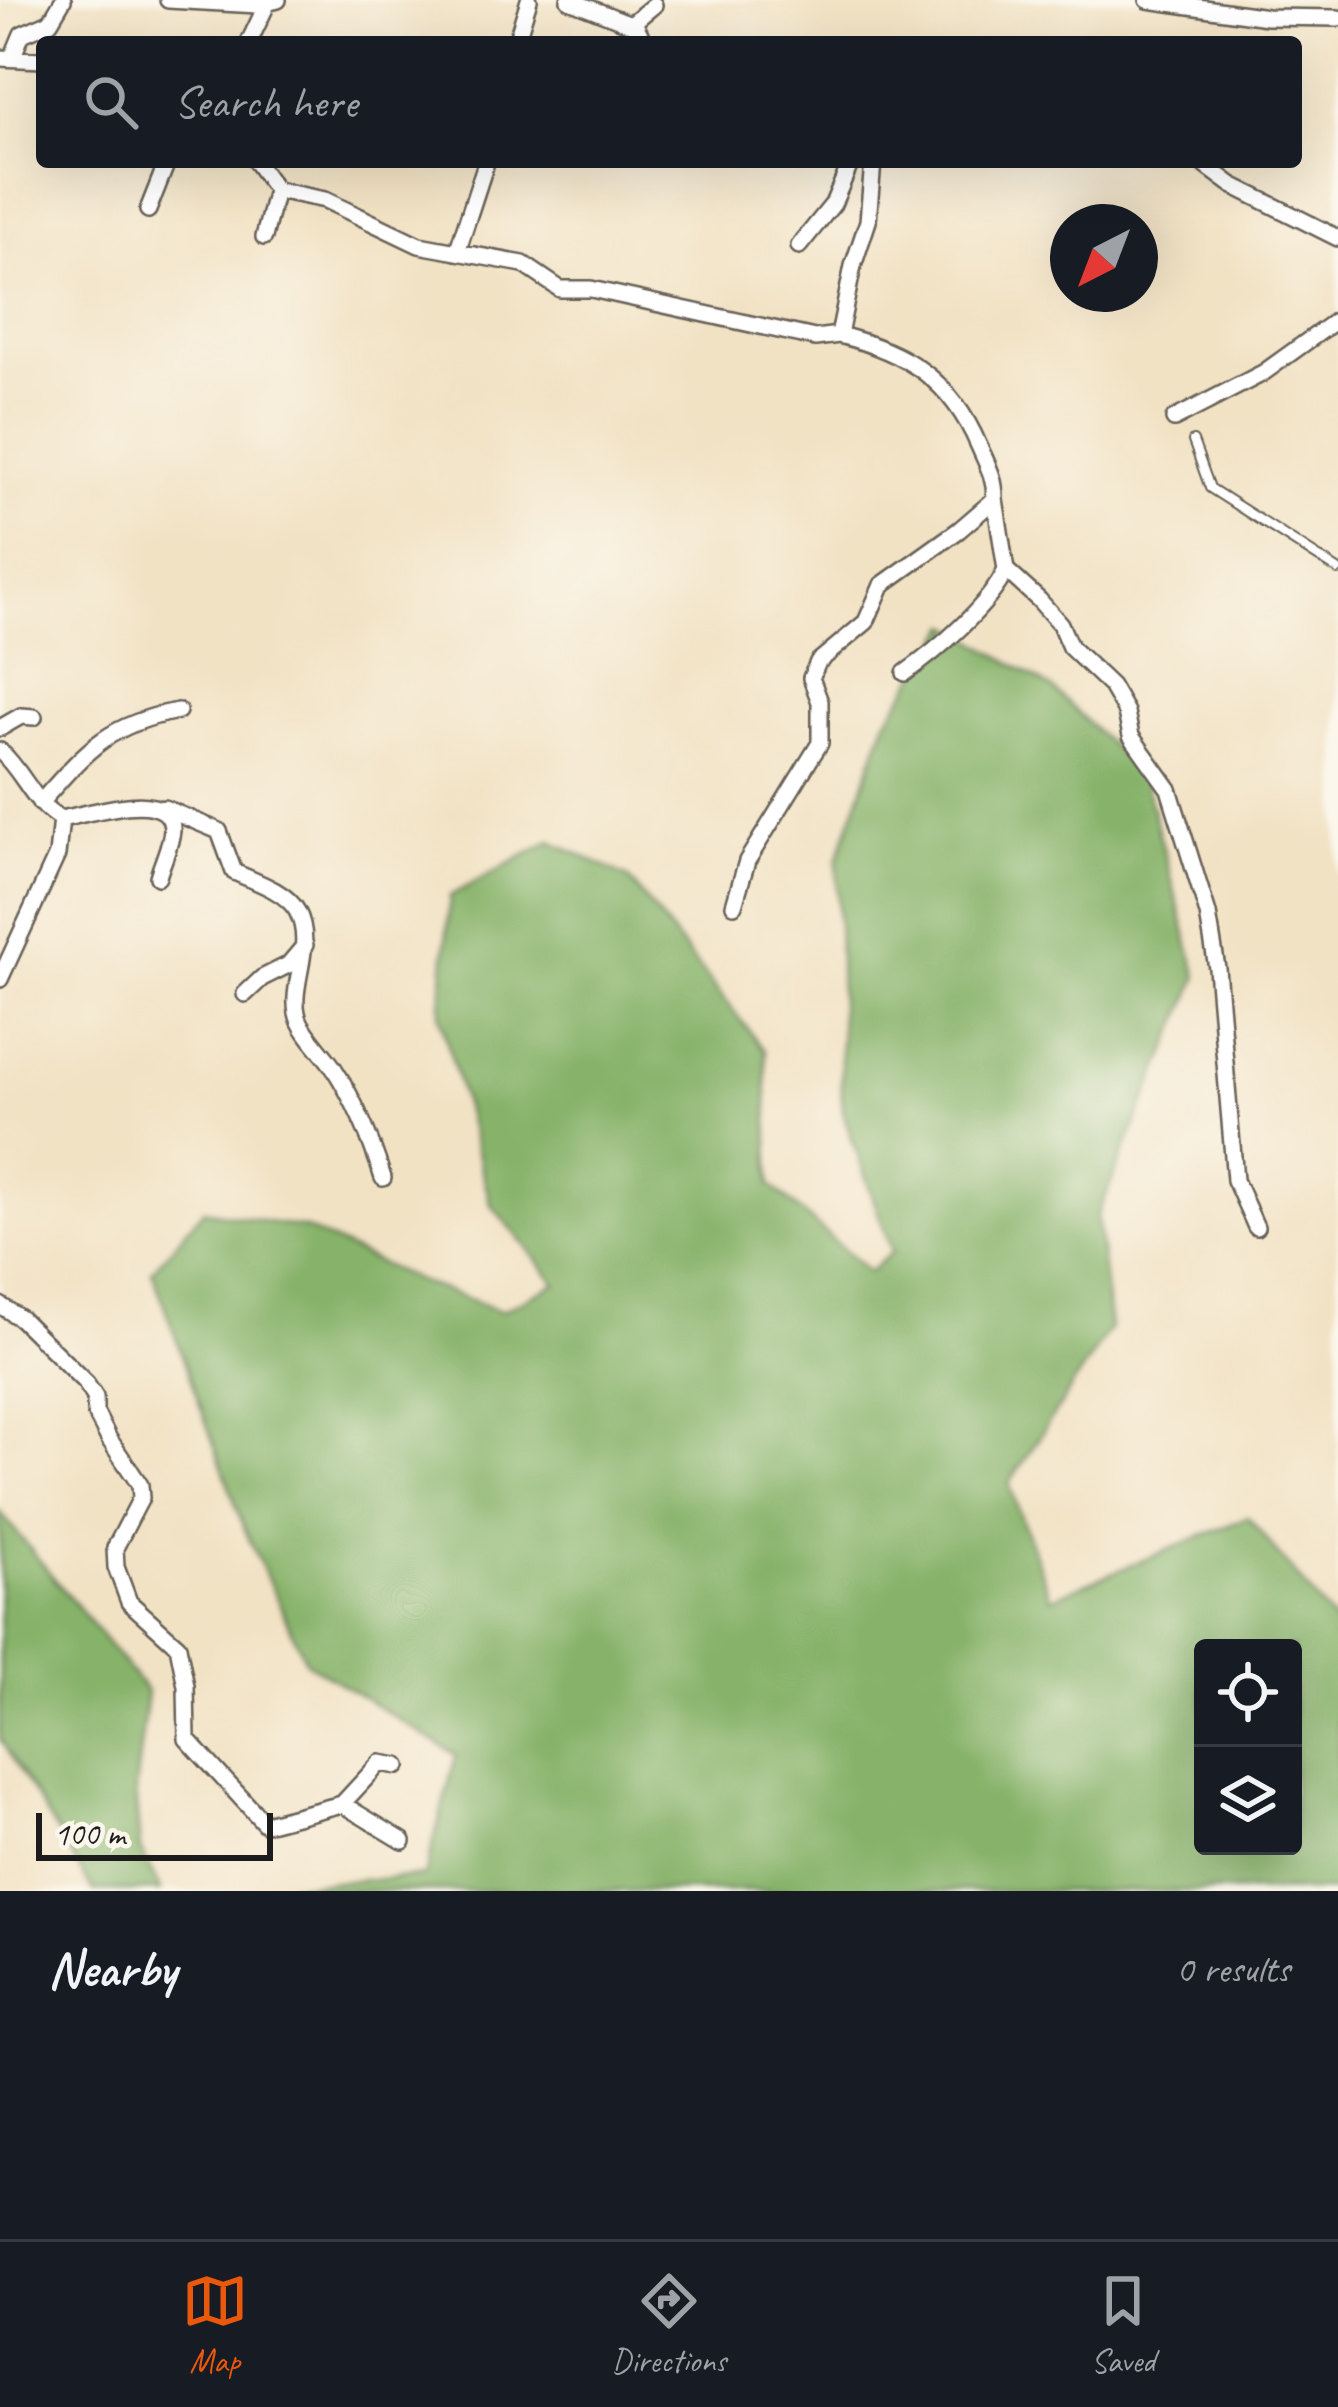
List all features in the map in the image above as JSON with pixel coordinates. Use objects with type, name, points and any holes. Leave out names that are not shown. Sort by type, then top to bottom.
[{"type":"street","points":[[6,58],[22,34],[50,22],[63,0]]},
{"type":"street","points":[[168,0],[273,1],[253,36]]},
{"type":"street","points":[[517,36],[530,0]]},
{"type":"street","points":[[569,0],[631,23],[640,36]]},
{"type":"street","points":[[1148,0],[1267,16],[1338,18]]},
{"type":"street","points":[[631,23],[654,4]]},
{"type":"street","points":[[6,58],[36,60]]},
{"type":"street","points":[[148,210],[165,168]]},
{"type":"street","points":[[260,168],[276,190],[325,200],[397,236],[523,264],[560,289],[590,289],[815,338],[838,335],[900,356],[952,396],[970,422],[995,479],[1006,570],[1039,600],[1060,624],[1070,647],[1111,686],[1126,712],[1131,736],[1169,789],[1208,914],[1235,1180],[1256,1227]]},
{"type":"street","points":[[457,252],[484,168]]},
{"type":"street","points":[[799,246],[833,205],[848,168]]},
{"type":"street","points":[[838,335],[868,221],[872,168]]},
{"type":"street","points":[[1209,168],[1232,185],[1338,238]]},
{"type":"street","points":[[264,237],[276,190]]},
{"type":"street","points":[[1174,419],[1264,373],[1338,319]]},
{"type":"street","points":[[734,905],[747,861],[820,743],[820,702],[811,678],[818,662],[866,622],[882,584],[995,499]]},
{"type":"street","points":[[905,673],[937,651],[987,600],[1006,570]]},
{"type":"street","points":[[40,803],[116,728],[178,711]]},
{"type":"street","points":[[0,728],[21,716],[34,717]]},
{"type":"street","points":[[0,751],[14,763],[40,803],[61,818],[148,802],[219,831],[234,872],[281,895],[296,909],[304,945],[297,1010],[300,1024],[334,1069],[372,1140],[383,1178]]},
{"type":"street","points":[[158,878],[172,834],[164,808]]},
{"type":"street","points":[[0,979],[57,854],[61,818]]},
{"type":"street","points":[[245,994],[262,978],[288,965],[304,945]]},
{"type":"street","points":[[0,1305],[21,1319],[85,1382],[109,1439],[140,1485],[141,1498],[115,1549],[116,1567],[129,1602],[178,1646],[186,1686],[187,1739],[266,1824],[342,1804],[380,1763],[398,1766]]},
{"type":"street","points":[[342,1804],[403,1840]]},
{"type":"lane","points":[[1193,441],[1210,488],[1338,570]]},
{"type":"green space","points":[[950,625],[1053,689],[1144,778],[1198,978],[1097,1216],[1110,1328],[1009,1484],[1051,1598],[1248,1517],[1338,1627],[1338,1891],[285,1891],[288,1885],[425,1876],[456,1755],[306,1662],[244,1528],[152,1271],[203,1210],[306,1229],[418,1281],[501,1311],[556,1283],[491,1204],[440,1016],[450,896],[551,841],[628,878],[765,1051],[771,1185],[869,1272],[892,1252],[842,1110],[837,860],[886,722]]},
{"type":"green space","points":[[0,1512],[147,1692],[135,1789],[140,1849],[161,1891],[93,1891],[0,1739]]}]
